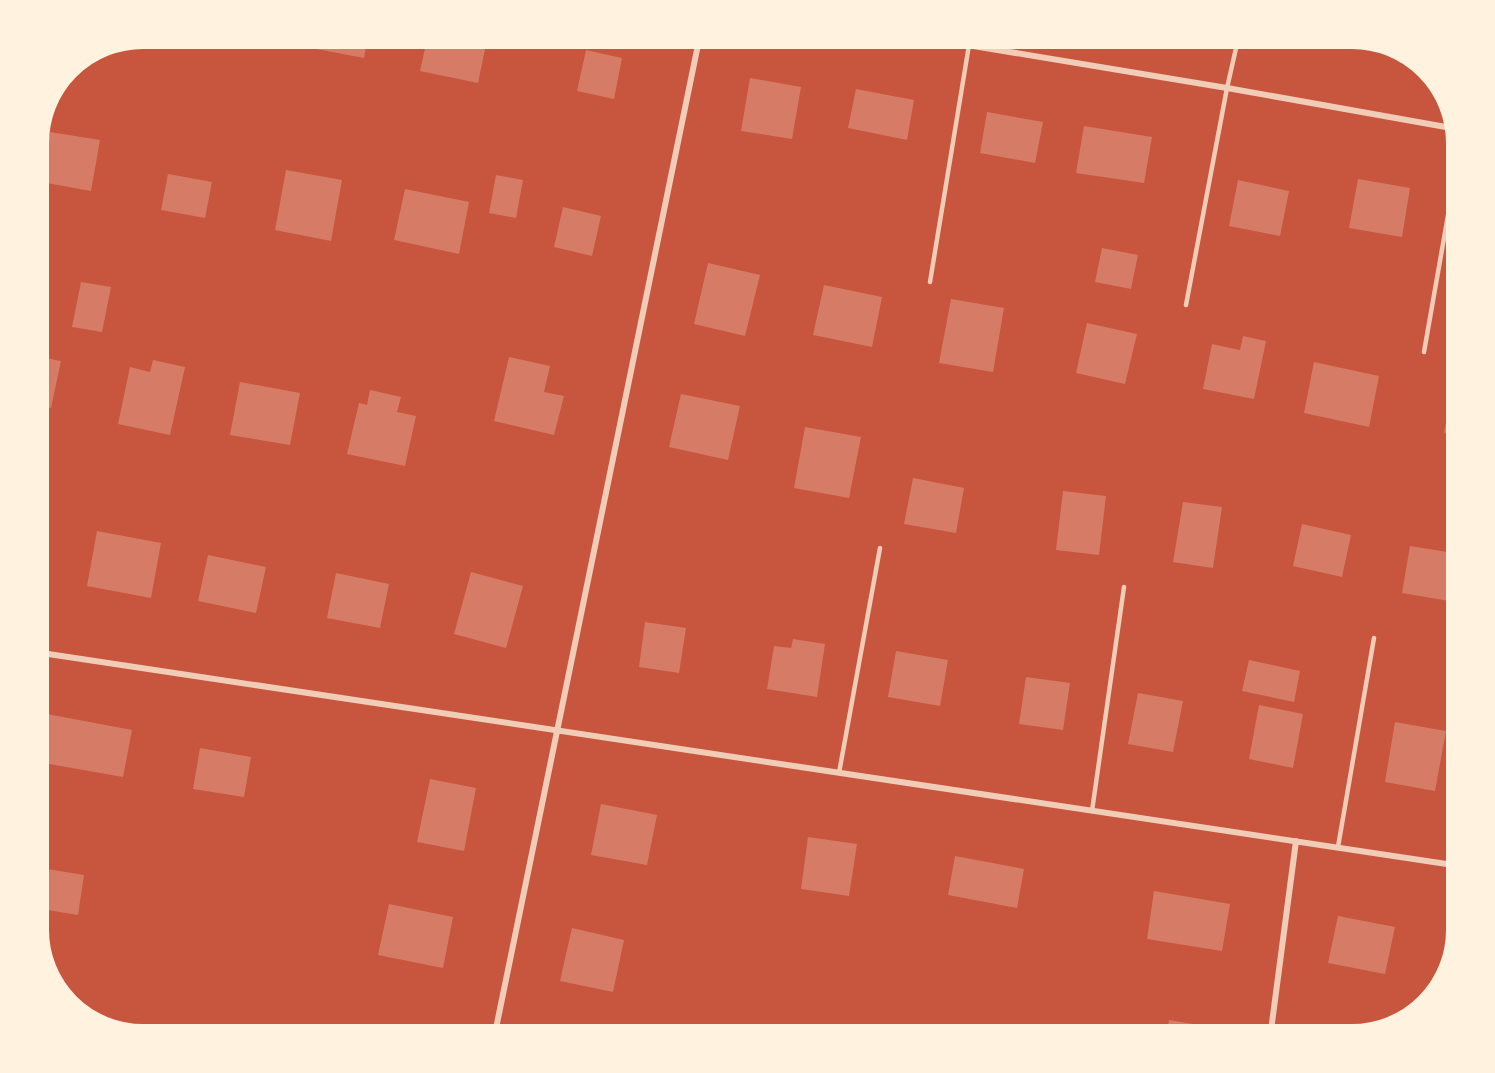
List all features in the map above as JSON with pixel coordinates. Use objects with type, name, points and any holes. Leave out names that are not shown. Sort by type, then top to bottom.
[{"type":"street","points":[[496,1028],[698,45]]},
{"type":"street","points":[[969,45],[1448,127]]},
{"type":"street","points":[[45,654],[1450,864]]},
{"type":"street","points":[[1271,1028],[1296,841]]},
{"type":"lane","points":[[930,282],[969,45]]},
{"type":"lane","points":[[1186,305],[1237,45]]},
{"type":"lane","points":[[1424,352],[1450,208]]},
{"type":"lane","points":[[839,773],[880,548]]},
{"type":"lane","points":[[1092,811],[1124,587]]},
{"type":"lane","points":[[1338,847],[1374,638]]},
{"type":"building","points":[[306,45],[366,45],[364,58],[306,47]]},
{"type":"building","points":[[426,45],[486,45],[478,83],[420,71]]},
{"type":"building","points":[[586,50],[622,58],[614,99],[577,91]]},
{"type":"building","points":[[750,78],[801,87],[792,139],[741,131]]},
{"type":"building","points":[[856,89],[914,100],[907,140],[848,128]]},
{"type":"building","points":[[987,112],[1043,122],[1035,163],[980,153]]},
{"type":"building","points":[[1084,126],[1152,137],[1144,183],[1076,173]]},
{"type":"building","points":[[50,132],[100,140],[91,191],[45,183],[45,160]]},
{"type":"building","points":[[286,170],[342,180],[331,241],[275,230]]},
{"type":"building","points":[[168,174],[212,182],[205,218],[161,210]]},
{"type":"building","points":[[496,175],[523,180],[516,218],[489,213]]},
{"type":"building","points":[[1358,179],[1410,188],[1402,237],[1349,228]]},
{"type":"building","points":[[1238,180],[1289,191],[1280,236],[1229,226]]},
{"type":"building","points":[[405,189],[469,202],[459,254],[394,240]]},
{"type":"building","points":[[563,207],[601,216],[592,256],[554,247]]},
{"type":"building","points":[[1102,248],[1138,255],[1131,289],[1095,282]]},
{"type":"building","points":[[708,263],[760,275],[745,336],[694,324]]},
{"type":"building","points":[[81,282],[111,287],[102,332],[72,327]]},
{"type":"building","points":[[824,285],[882,297],[872,347],[813,335]]},
{"type":"building","points":[[951,299],[1004,308],[993,372],[939,363]]},
{"type":"building","points":[[1087,323],[1137,334],[1125,384],[1076,373]]},
{"type":"building","points":[[1243,336],[1266,341],[1254,399],[1203,389],[1212,344],[1240,350]]},
{"type":"building","points":[[509,357],[550,366],[544,392],[564,396],[554,435],[494,421]]},
{"type":"building","points":[[45,358],[61,361],[51,408],[45,407]]},
{"type":"building","points":[[153,360],[185,367],[170,435],[118,424],[130,367],[150,372]]},
{"type":"building","points":[[1314,362],[1379,376],[1369,427],[1304,413]]},
{"type":"building","points":[[240,382],[300,393],[290,445],[230,435]]},
{"type":"building","points":[[370,390],[401,397],[397,412],[416,416],[405,466],[347,454],[359,403],[367,405]]},
{"type":"building","points":[[681,394],[740,406],[728,460],[669,447]]},
{"type":"building","points":[[1450,400],[1450,434],[1444,433]]},
{"type":"building","points":[[805,427],[861,437],[849,498],[794,488]]},
{"type":"building","points":[[913,478],[964,488],[956,533],[904,524]]},
{"type":"building","points":[[1063,491],[1106,496],[1099,555],[1056,550]]},
{"type":"building","points":[[1183,502],[1222,507],[1213,568],[1173,562]]},
{"type":"building","points":[[1302,524],[1351,535],[1342,577],[1293,566]]},
{"type":"building","points":[[97,531],[161,543],[151,598],[87,586]]},
{"type":"building","points":[[1410,546],[1450,552],[1450,601],[1402,593]]},
{"type":"building","points":[[208,555],[266,567],[256,613],[198,601]]},
{"type":"building","points":[[471,572],[523,586],[506,648],[454,634]]},
{"type":"building","points":[[336,573],[389,584],[380,628],[327,618]]},
{"type":"building","points":[[645,622],[686,628],[679,673],[639,667]]},
{"type":"building","points":[[793,639],[825,644],[817,697],[767,689],[774,646],[791,648]]},
{"type":"building","points":[[896,651],[948,660],[940,706],[888,697]]},
{"type":"building","points":[[1249,660],[1300,671],[1294,702],[1242,691]]},
{"type":"building","points":[[1026,677],[1070,683],[1063,730],[1019,724]]},
{"type":"building","points":[[1138,693],[1183,701],[1173,752],[1128,744]]},
{"type":"building","points":[[1259,705],[1303,714],[1293,768],[1249,759]]},
{"type":"building","points":[[47,714],[132,730],[123,777],[45,763]]},
{"type":"building","points":[[1395,722],[1446,731],[1435,791],[1385,782]]},
{"type":"building","points":[[200,748],[251,757],[244,797],[193,789]]},
{"type":"building","points":[[430,779],[476,788],[464,851],[417,842]]},
{"type":"building","points":[[601,804],[657,815],[647,865],[591,855]]},
{"type":"building","points":[[808,837],[857,844],[849,896],[801,889]]},
{"type":"building","points":[[955,856],[1024,869],[1017,908],[948,895]]},
{"type":"building","points":[[45,869],[84,875],[78,915],[45,910]]},
{"type":"building","points":[[1154,891],[1230,904],[1222,951],[1147,939]]},
{"type":"building","points":[[389,904],[453,917],[443,968],[378,955]]},
{"type":"building","points":[[1338,916],[1395,927],[1385,974],[1328,963]]},
{"type":"building","points":[[572,928],[624,940],[613,992],[560,981]]},
{"type":"building","points":[[1169,1020],[1211,1027],[1211,1028],[1168,1028]]},
{"type":"building","points":[[364,1024],[389,1028],[363,1028]]}]
